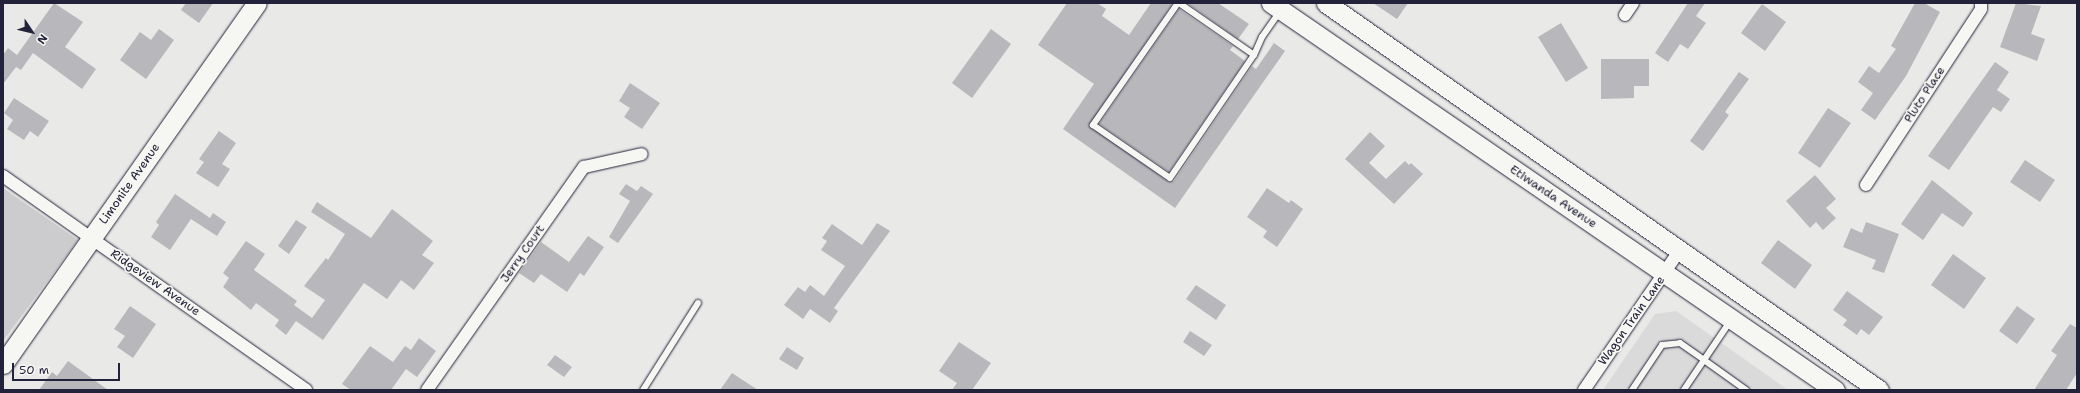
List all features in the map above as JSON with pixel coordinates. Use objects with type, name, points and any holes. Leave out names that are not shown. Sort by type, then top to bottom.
[{"type":"main road","name":"Limonite Avenue","points":[[3,364],[257,3]]},
{"type":"main road","points":[[1326,3],[1879,390]]},
{"type":"main road","name":"Etiwanda Avenue","points":[[1276,7],[1833,389]]},
{"type":"street","points":[[1625,15],[1633,3]]},
{"type":"street","name":"Pluto Place","points":[[1866,185],[1980,9],[1981,3]]},
{"type":"street","name":"Jerry Court","points":[[427,390],[584,167],[642,154]]},
{"type":"street","name":"Ridgeview Avenue","points":[[3,176],[306,390]]},
{"type":"street","name":"Wagon Train Lane","points":[[1584,390],[1679,251]]},
{"type":"lane","points":[[1254,55],[1179,3],[1093,125],[1170,178],[1254,55],[1276,7]]},
{"type":"lane","points":[[643,390],[698,303]]},
{"type":"lane","points":[[1684,390],[1731,319]]},
{"type":"lane","points":[[1632,390],[1662,345],[1680,343],[1746,390]]},
{"type":"shaded area","points":[[3,188],[78,240],[3,341]]},
{"type":"shaded area","points":[[1676,311],[1788,390],[1603,390],[1655,314]]},
{"type":"building","points":[[54,3],[83,22],[65,47],[96,69],[82,89],[33,53],[21,70],[16,67],[3,84],[3,55],[8,48],[17,55]]},
{"type":"building","points":[[186,3],[213,3],[199,23],[181,10]]},
{"type":"building","points":[[1067,3],[1097,3],[1106,9],[1102,16],[1129,35],[1151,3],[1173,3],[1089,125],[1169,182],[1174,181],[1252,66],[1256,69],[1274,43],[1285,51],[1175,208],[1063,129],[1094,84],[1038,45]]},
{"type":"building","points":[[1187,3],[1218,3],[1249,24],[1238,39]]},
{"type":"building","points":[[1373,3],[1408,3],[1397,19]]},
{"type":"building","points":[[1688,3],[1705,3],[1696,16],[1706,23],[1688,49],[1680,44],[1668,62],[1655,53]]},
{"type":"building","points":[[1915,3],[1924,3],[1940,12],[1906,76],[1875,120],[1861,110],[1873,93],[1858,82],[1869,66],[1879,73],[1896,49],[1891,46]]},
{"type":"building","points":[[2016,3],[2041,6],[2031,34],[2045,39],[2037,61],[2000,47]]},
{"type":"building","points":[[1762,4],[1786,22],[1765,51],[1741,33]]},
{"type":"building","points":[[1179,9],[1233,46],[1230,50],[1245,61],[1169,172],[1099,124]]},
{"type":"building","points":[[1561,23],[1588,68],[1566,82],[1538,37]]},
{"type":"building","points":[[159,29],[174,40],[146,79],[120,60],[140,32],[151,40]]},
{"type":"building","points":[[991,29],[1011,44],[972,98],[952,83]]},
{"type":"building","points":[[1601,59],[1649,59],[1649,86],[1634,86],[1634,98],[1601,99]]},
{"type":"building","points":[[1995,62],[2009,72],[1997,90],[2010,99],[2001,112],[1993,107],[1949,170],[1928,156]]},
{"type":"building","points":[[1739,72],[1749,79],[1725,112],[1729,115],[1703,151],[1690,141]]},
{"type":"building","points":[[630,83],[660,103],[642,129],[624,117],[630,108],[619,101]]},
{"type":"building","points":[[14,98],[49,121],[38,137],[30,131],[24,140],[7,129],[13,120],[4,113]]},
{"type":"building","points":[[1828,108],[1851,123],[1820,168],[1798,153]]},
{"type":"building","points":[[219,131],[236,143],[222,164],[230,169],[218,187],[196,173],[204,162],[199,159]]},
{"type":"building","points":[[1370,132],[1385,146],[1369,163],[1386,179],[1405,161],[1409,165],[1411,163],[1423,174],[1394,204],[1345,159]]},
{"type":"building","points":[[2025,160],[2055,180],[2040,202],[2010,182]]},
{"type":"building","points":[[1815,175],[1836,199],[1826,208],[1836,218],[1823,230],[1816,222],[1810,228],[1786,201]]},
{"type":"building","points":[[1932,180],[1973,213],[1963,227],[1942,213],[1923,240],[1901,224]]},
{"type":"building","points":[[626,184],[637,191],[641,186],[653,194],[618,243],[609,237],[630,201],[619,194]]},
{"type":"building","points":[[1267,188],[1289,203],[1291,200],[1303,209],[1277,247],[1263,237],[1267,231],[1247,217]]},
{"type":"building","points":[[175,194],[210,218],[213,213],[226,222],[217,236],[191,219],[170,250],[151,237],[159,225],[156,222]]},
{"type":"building","points":[[317,202],[371,238],[392,209],[433,241],[422,255],[434,263],[414,290],[401,280],[387,299],[364,283],[323,340],[296,321],[286,335],[275,326],[279,320],[256,303],[251,310],[223,287],[229,278],[223,273],[246,241],[265,254],[254,270],[297,301],[294,305],[312,318],[325,300],[304,286],[326,258],[328,260],[345,234],[311,212]]},
{"type":"building","points":[[296,220],[307,227],[289,254],[278,246]]},
{"type":"building","points":[[1866,222],[1899,234],[1884,273],[1872,269],[1876,260],[1843,247],[1851,228],[1862,233]]},
{"type":"building","points":[[877,223],[890,231],[834,308],[838,311],[830,323],[810,309],[803,319],[784,305],[798,287],[805,292],[810,285],[824,296],[845,266],[821,250],[827,241],[822,238],[832,224],[862,245]]},
{"type":"building","points":[[588,236],[604,247],[584,276],[580,273],[567,292],[541,274],[534,283],[519,273],[541,242],[569,262]]},
{"type":"building","points":[[1778,240],[1812,265],[1795,289],[1761,263]]},
{"type":"building","points":[[1953,254],[1986,278],[1964,309],[1931,285]]},
{"type":"building","points":[[1196,285],[1226,305],[1216,320],[1186,299]]},
{"type":"building","points":[[1847,291],[1883,317],[1869,335],[1861,329],[1857,335],[1843,325],[1847,320],[1833,310]]},
{"type":"building","points":[[130,306],[156,324],[133,358],[117,347],[125,336],[114,329]]},
{"type":"building","points":[[2017,306],[2035,319],[2017,344],[1999,331]]},
{"type":"building","points":[[2070,324],[2077,328],[2077,373],[2066,390],[2034,390],[2057,355],[2051,351]]},
{"type":"building","points":[[1190,331],[1212,345],[1204,356],[1183,342]]},
{"type":"building","points":[[419,338],[436,351],[417,377],[406,369],[391,390],[351,390],[342,384],[370,346],[393,362],[405,346],[411,350]]},
{"type":"building","points":[[959,342],[991,363],[972,390],[952,390],[957,383],[939,371]]},
{"type":"building","points":[[787,347],[804,358],[797,370],[779,359]]},
{"type":"building","points":[[555,355],[572,367],[564,377],[547,365]]},
{"type":"building","points":[[68,361],[108,390],[39,390],[52,372],[57,376]]},
{"type":"building","points":[[732,373],[758,390],[720,390]]}]
